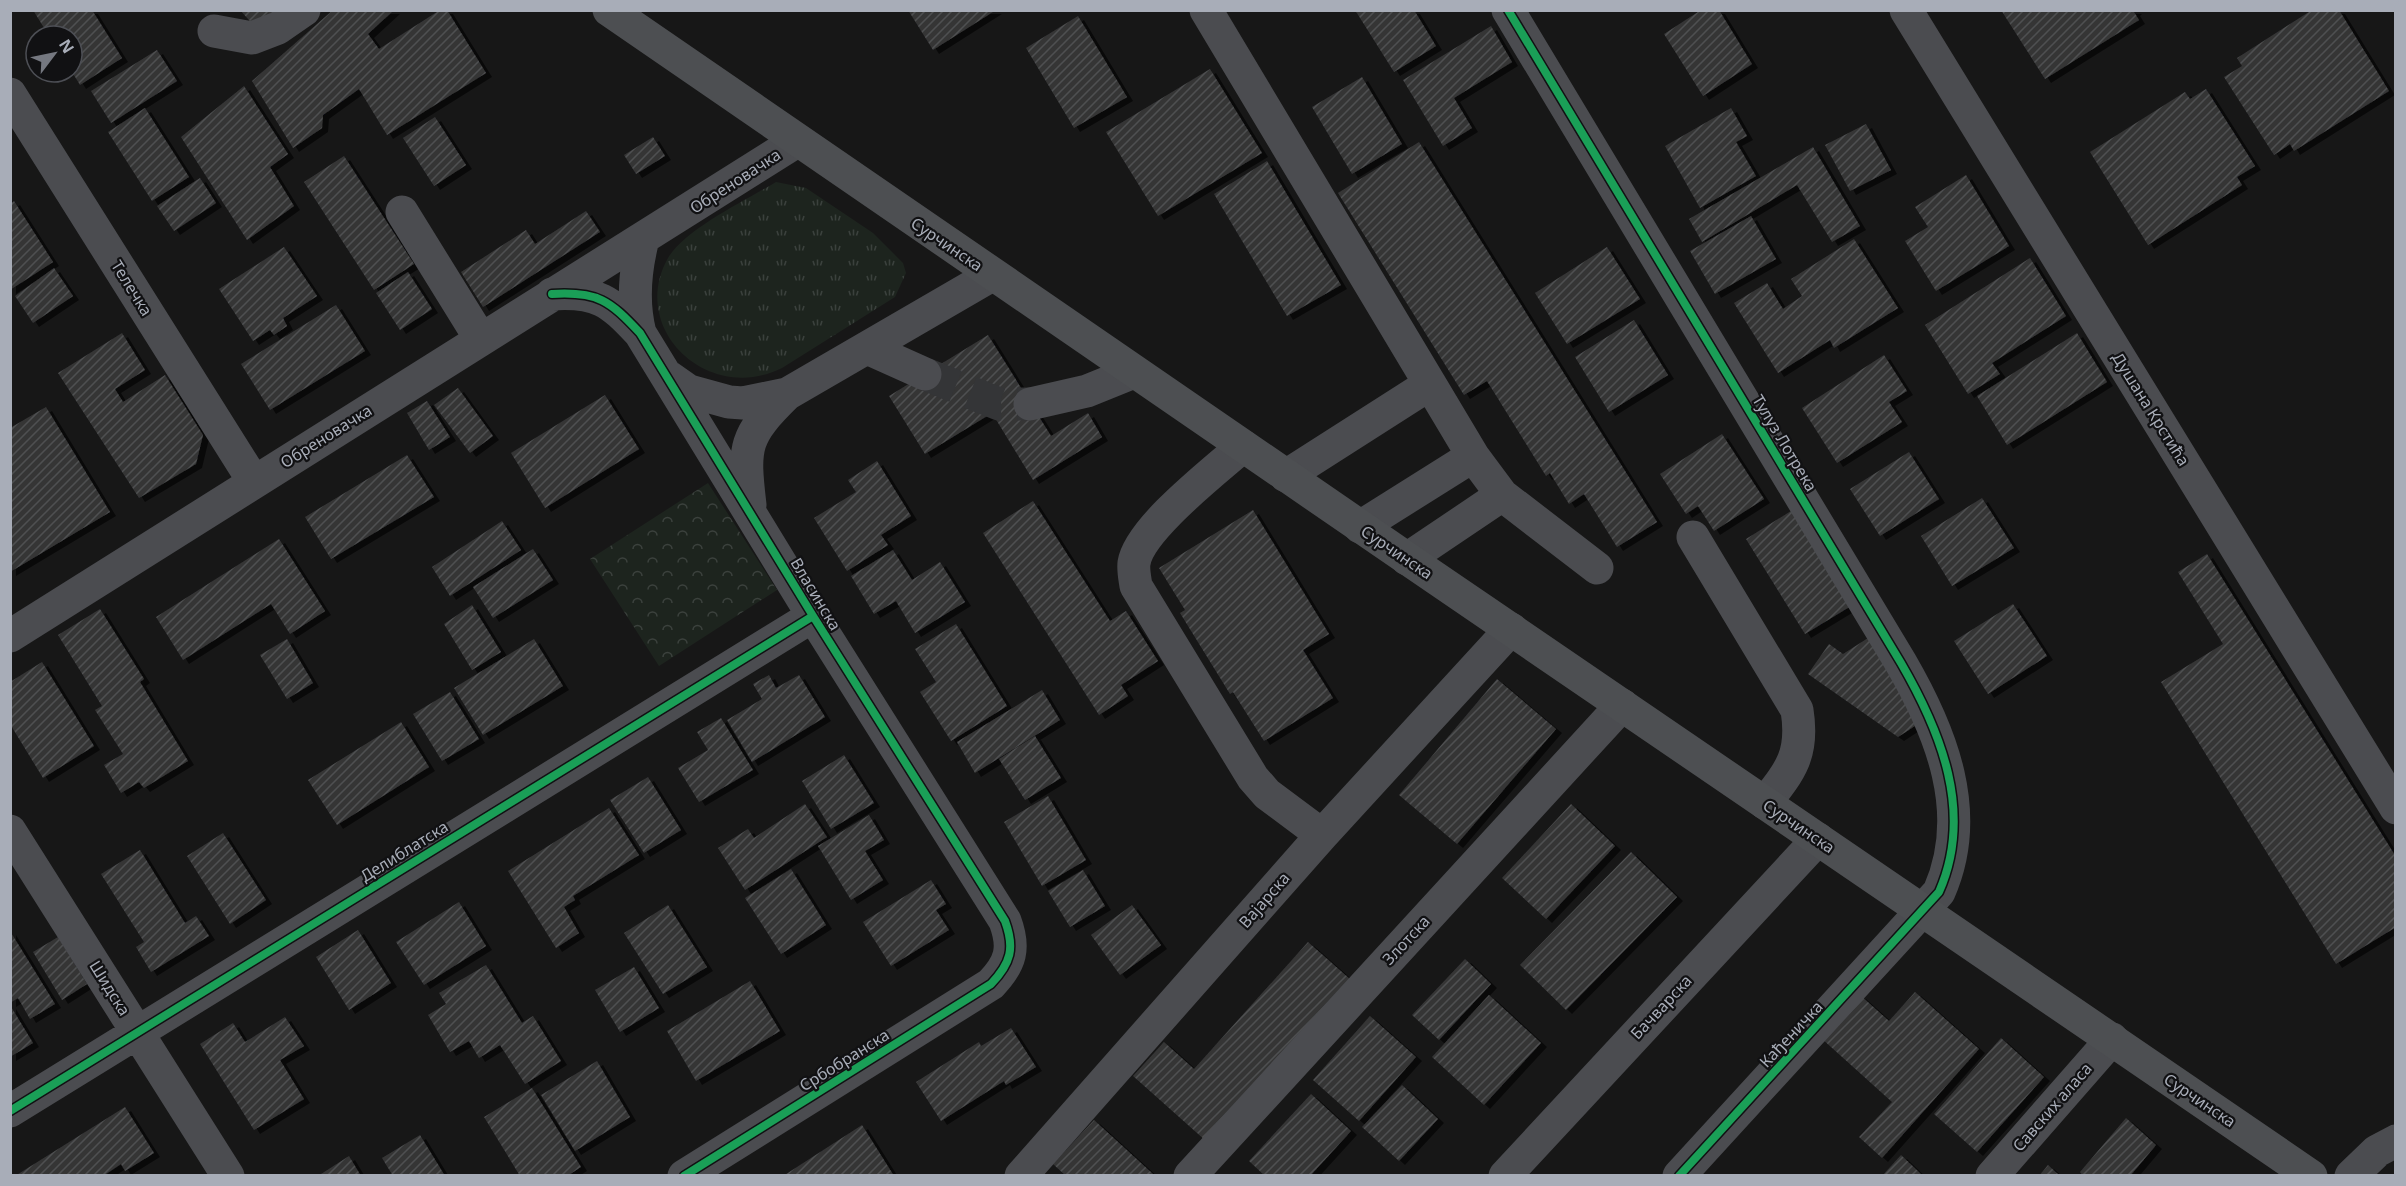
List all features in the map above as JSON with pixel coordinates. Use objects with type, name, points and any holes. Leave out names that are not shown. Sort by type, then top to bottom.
[{"type":"main road","name":"Сурчинска","points":[[609,10],[992,275],[2311,1176]]},
{"type":"street","points":[[214,31],[252,38],[278,28],[303,10]]},
{"type":"street","points":[[1206,10],[1473,456],[1502,495],[1597,568]]},
{"type":"street","name":"Тулуз Лотрека","points":[[1508,10],[1927,709],[1937,732],[1947,770],[1953,811],[1952,853],[1945,878],[1939,892],[1924,910]]},
{"type":"street","name":"Душана Крстића","points":[[1906,10],[2396,808]]},
{"type":"street","name":"Телечка","points":[[10,94],[254,482]]},
{"type":"street","name":"Обреновачка","points":[[10,636],[480,338],[643,239],[797,141]]},
{"type":"street","points":[[402,212],[480,338]]},
{"type":"street","points":[[640,333],[636,310],[635,280],[643,239]]},
{"type":"street","points":[[751,513],[746,470],[747,444],[754,428],[787,394],[992,275]]},
{"type":"street","name":"Власинска","points":[[552,294],[575,293],[605,300],[640,333],[813,616],[1005,921],[1012,939],[1009,958]]},
{"type":"street","points":[[867,348],[925,374]]},
{"type":"street","points":[[1030,404],[1087,391],[1134,372]]},
{"type":"street","points":[[665,374],[689,391],[729,402],[743,403],[787,394]]},
{"type":"street","points":[[1286,476],[1430,384]]},
{"type":"street","points":[[1243,446],[1190,492],[1142,544],[1134,563],[1136,586],[1253,778],[1267,794],[1322,835]]},
{"type":"street","points":[[1360,527],[1473,456]]},
{"type":"street","points":[[1407,559],[1502,495]]},
{"type":"street","points":[[1694,537],[1797,710],[1800,724],[1798,755],[1790,771],[1765,803]]},
{"type":"street","name":"Делиблатска","points":[[10,1111],[813,616]]},
{"type":"street","name":"Вајарска","points":[[1021,1176],[1322,835],[1511,629]]},
{"type":"street","name":"Злотска","points":[[1190,1176],[1622,705]]},
{"type":"street","name":"Шидска","points":[[10,831],[228,1176]]},
{"type":"street","name":"Бачварска","points":[[1505,1176],[1818,839]]},
{"type":"street","name":"Кађеничка","points":[[1679,1176],[1924,910]]},
{"type":"street","name":"Србобранска","points":[[684,1176],[991,984],[1004,970],[1009,958]]},
{"type":"street","name":"Савских аласа","points":[[1992,1176],[2112,1039]]},
{"type":"street","points":[[2351,1176],[2378,1152],[2396,1141]]},
{"type":"green space","points":[[776,182],[806,188],[873,233],[903,263],[906,273],[895,297],[782,368],[754,377],[727,376],[703,368],[682,354],[667,334],[659,310],[658,285],[668,258],[688,236],[717,216]]},
{"type":"green space","points":[[708,483],[777,590],[659,666],[590,559]]},
{"type":"building","points":[[33,10],[92,10],[122,58],[84,82],[84,24],[42,24]]},
{"type":"building","points":[[240,10],[277,10],[257,29]]},
{"type":"building","points":[[333,10],[394,10],[368,34],[379,49],[440,10],[447,10],[486,73],[387,135],[359,89],[323,115],[322,128],[293,148],[252,81]]},
{"type":"building","points":[[908,10],[996,10],[933,50]]},
{"type":"building","points":[[1355,10],[1414,10],[1436,46],[1394,72]]},
{"type":"building","points":[[1701,10],[1719,10],[1752,64],[1703,96],[1664,34]]},
{"type":"building","points":[[2001,10],[2136,10],[2134,12],[2139,20],[2045,79]]},
{"type":"building","points":[[2312,10],[2339,10],[2389,91],[2294,151],[2290,144],[2274,155],[2224,77],[2242,66],[2237,58]]},
{"type":"building","points":[[1078,16],[1127,97],[1074,128],[1026,48]]},
{"type":"building","points":[[1491,26],[1512,62],[1454,98],[1472,128],[1443,146],[1403,80]]},
{"type":"building","points":[[157,50],[177,81],[111,123],[91,91]]},
{"type":"building","points":[[1210,69],[1262,153],[1158,216],[1106,132]]},
{"type":"building","points":[[1362,77],[1402,144],[1352,174],[1312,107]]},
{"type":"building","points":[[244,86],[288,154],[270,167],[294,206],[247,240],[181,137]]},
{"type":"building","points":[[2206,89],[2255,166],[2237,177],[2242,185],[2148,245],[2090,152],[2185,92],[2190,99]]},
{"type":"building","points":[[145,108],[189,177],[152,201],[108,132]]},
{"type":"building","points":[[1731,108],[1747,136],[1736,142],[1756,176],[1700,208],[1665,146]]},
{"type":"building","points":[[435,117],[466,165],[434,186],[403,138]]},
{"type":"building","points":[[1866,124],[1891,170],[1850,191],[1825,145]]},
{"type":"building","points":[[653,137],[665,156],[636,174],[624,155]]},
{"type":"building","points":[[1419,142],[1657,522],[1617,547],[1584,494],[1569,504],[1550,473],[1546,476],[1487,381],[1464,395],[1338,193]]},
{"type":"building","points":[[1813,147],[1860,226],[1832,242],[1797,185],[1702,242],[1689,219]]},
{"type":"building","points":[[344,156],[414,264],[374,290],[304,182]]},
{"type":"building","points":[[1267,161],[1341,285],[1287,316],[1214,194]]},
{"type":"building","points":[[1966,175],[2009,246],[1936,291],[1905,241],[1928,227],[1915,207]]},
{"type":"building","points":[[200,178],[216,203],[174,231],[157,206]]},
{"type":"building","points":[[14,201],[53,262],[10,290],[10,204]]},
{"type":"building","points":[[586,211],[600,232],[483,307],[461,272],[526,230],[535,244]]},
{"type":"building","points":[[1751,216],[1776,259],[1715,294],[1690,251]]},
{"type":"building","points":[[1854,239],[1898,308],[1834,348],[1830,340],[1778,373],[1734,303],[1767,283],[1783,309],[1802,296],[1791,279]]},
{"type":"building","points":[[284,247],[317,296],[283,318],[287,326],[274,335],[270,330],[253,341],[219,289]]},
{"type":"building","points":[[1607,247],[1640,299],[1567,344],[1535,293]]},
{"type":"building","points":[[2030,258],[2066,316],[1992,363],[2000,374],[1968,394],[1925,325]]},
{"type":"building","points":[[54,268],[73,296],[33,323],[15,296]]},
{"type":"building","points":[[408,272],[432,309],[400,330],[376,293]]},
{"type":"building","points":[[336,305],[365,351],[270,410],[241,364]]},
{"type":"building","points":[[1634,320],[1668,375],[1609,412],[1575,357]]},
{"type":"building","points":[[122,333],[145,370],[115,389],[123,402],[165,375],[203,435],[196,464],[139,498],[58,373]]},
{"type":"building","points":[[2077,333],[2107,382],[2007,445],[1977,396]]},
{"type":"building","points":[[988,335],[1051,436],[1088,413],[1102,437],[1033,480],[992,413],[925,454],[889,396]]},
{"type":"building","points":[[1884,355],[1907,391],[1889,402],[1902,422],[1837,463],[1802,408]]},
{"type":"building","points":[[458,388],[493,436],[470,453],[434,405]]},
{"type":"building","points":[[605,395],[639,449],[545,508],[511,453]]},
{"type":"building","points":[[427,401],[450,437],[429,450],[407,413]]},
{"type":"building","points":[[46,407],[110,512],[10,572],[10,428]]},
{"type":"building","points":[[1722,434],[1764,499],[1714,531],[1698,506],[1686,514],[1660,474]]},
{"type":"building","points":[[1909,452],[1939,499],[1880,536],[1850,489]]},
{"type":"building","points":[[407,455],[434,497],[331,559],[305,517]]},
{"type":"building","points":[[877,461],[911,516],[881,535],[888,545],[847,571],[814,518],[856,492],[848,480]]},
{"type":"building","points":[[1982,498],[2014,548],[1952,586],[1921,536]]},
{"type":"building","points":[[1033,501],[1110,621],[1126,611],[1158,661],[1121,685],[1128,696],[1099,715],[983,533]]},
{"type":"building","points":[[1253,510],[1329,634],[1303,650],[1333,698],[1264,741],[1233,692],[1230,694],[1180,613],[1185,610],[1159,568]]},
{"type":"building","points":[[1791,511],[1851,606],[1805,634],[1746,539]]},
{"type":"building","points":[[502,521],[521,550],[450,596],[432,567]]},
{"type":"building","points":[[279,539],[325,611],[290,634],[271,604],[183,660],[156,617]]},
{"type":"building","points":[[533,549],[553,580],[493,618],[473,587]]},
{"type":"building","points":[[893,550],[912,580],[940,562],[965,602],[915,633],[896,601],[874,614],[851,576]]},
{"type":"building","points":[[2207,554],[2396,857],[2396,927],[2336,964],[2161,682],[2223,644],[2178,572]]},
{"type":"building","points":[[2013,604],[2047,656],[1988,694],[1954,641]]},
{"type":"building","points":[[472,605],[501,652],[472,670],[444,624]]},
{"type":"building","points":[[100,609],[144,679],[140,682],[188,761],[144,788],[139,782],[121,793],[104,765],[123,754],[95,710],[102,706],[58,635]]},
{"type":"building","points":[[956,624],[1007,706],[951,741],[920,692],[936,682],[915,649]]},
{"type":"building","points":[[1868,638],[1921,722],[1898,737],[1808,674],[1829,644],[1843,654]]},
{"type":"building","points":[[287,639],[313,683],[287,699],[260,655]]},
{"type":"building","points":[[534,639],[563,686],[483,735],[454,688]]},
{"type":"building","points":[[42,662],[94,746],[43,778],[10,724],[10,682]]},
{"type":"building","points":[[769,675],[776,688],[799,675],[825,717],[752,762],[727,720],[762,699],[753,684]]},
{"type":"building","points":[[1497,679],[1556,729],[1457,844],[1399,795]]},
{"type":"building","points":[[1042,690],[1060,720],[975,773],[957,742]]},
{"type":"building","points":[[450,692],[479,739],[442,761],[413,714]]},
{"type":"building","points":[[721,718],[753,770],[699,802],[678,768],[708,750],[697,732]]},
{"type":"building","points":[[401,722],[429,767],[337,825],[308,780]]},
{"type":"building","points":[[1035,736],[1061,778],[1025,800],[999,759]]},
{"type":"building","points":[[844,755],[874,803],[831,829],[802,781]]},
{"type":"building","points":[[648,777],[681,830],[644,853],[610,800]]},
{"type":"building","points":[[1048,796],[1086,860],[1042,886],[1004,822]]},
{"type":"building","points":[[805,804],[827,837],[745,890],[718,848],[748,829],[754,838]]},
{"type":"building","points":[[1571,804],[1615,846],[1546,919],[1502,878]]},
{"type":"building","points":[[609,808],[639,855],[573,896],[575,900],[564,907],[579,933],[556,948],[508,871]]},
{"type":"building","points":[[869,815],[884,840],[865,851],[883,880],[851,900],[818,846]]},
{"type":"building","points":[[223,833],[266,900],[230,924],[187,856]]},
{"type":"building","points":[[140,850],[185,923],[196,916],[209,936],[151,972],[136,947],[144,942],[101,874]]},
{"type":"building","points":[[1631,852],[1677,897],[1566,1010],[1520,965]]},
{"type":"building","points":[[791,869],[826,925],[781,954],[745,898]]},
{"type":"building","points":[[1083,870],[1105,906],[1070,927],[1048,891]]},
{"type":"building","points":[[931,880],[946,904],[936,910],[949,930],[891,966],[863,922]]},
{"type":"building","points":[[459,902],[486,946],[424,985],[396,942]]},
{"type":"building","points":[[668,905],[707,967],[663,994],[624,933]]},
{"type":"building","points":[[1132,905],[1161,945],[1120,975],[1091,935]]},
{"type":"building","points":[[358,930],[391,983],[349,1010],[316,957]]},
{"type":"building","points":[[10,931],[55,1004],[30,1019],[18,998],[10,1003]]},
{"type":"building","points":[[58,937],[87,984],[62,1000],[33,952]]},
{"type":"building","points":[[1308,942],[1351,980],[1206,1141],[1133,1076],[1164,1042],[1194,1069]]},
{"type":"building","points":[[1465,959],[1491,984],[1439,1040],[1412,1015]]},
{"type":"building","points":[[486,965],[522,1023],[533,1016],[561,1061],[525,1084],[500,1045],[479,1058],[469,1041],[450,1052],[428,1015],[446,1004],[439,993]]},
{"type":"building","points":[[634,967],[659,1008],[620,1032],[595,990]]},
{"type":"building","points":[[750,981],[780,1031],[696,1081],[667,1031]]},
{"type":"building","points":[[1915,992],[1979,1049],[1882,1158],[1859,1137],[1892,1102],[1821,1038],[1860,995],[1889,1021]]},
{"type":"building","points":[[1489,995],[1541,1043],[1484,1105],[1432,1057]]},
{"type":"building","points":[[10,1005],[33,1043],[10,1057]]},
{"type":"building","points":[[1370,1016],[1416,1057],[1359,1121],[1313,1080]]},
{"type":"building","points":[[285,1017],[304,1046],[280,1060],[304,1099],[254,1130],[200,1044],[233,1023],[245,1042]]},
{"type":"building","points":[[1011,1028],[1036,1067],[1006,1085],[1004,1081],[941,1121],[916,1082],[979,1042],[981,1046]]},
{"type":"building","points":[[2001,1038],[2044,1077],[1977,1152],[1934,1114]]},
{"type":"building","points":[[597,1061],[630,1117],[575,1151],[541,1095]]},
{"type":"building","points":[[1402,1085],[1438,1119],[1399,1161],[1362,1127]]},
{"type":"building","points":[[532,1088],[581,1167],[567,1176],[520,1176],[484,1117]]},
{"type":"building","points":[[1311,1094],[1351,1131],[1310,1176],[1265,1176],[1249,1161]]},
{"type":"building","points":[[125,1107],[154,1153],[125,1171],[121,1164],[103,1176],[15,1176]]},
{"type":"building","points":[[2126,1118],[2156,1145],[2130,1176],[2083,1176],[2080,1172]]},
{"type":"building","points":[[1094,1120],[1153,1174],[1152,1176],[1066,1176],[1053,1164]]},
{"type":"building","points":[[862,1125],[894,1176],[783,1176]]},
{"type":"building","points":[[420,1135],[445,1176],[393,1176],[382,1158]]},
{"type":"building","points":[[1901,1155],[1923,1176],[1882,1176]]},
{"type":"building","points":[[349,1156],[361,1176],[318,1176]]},
{"type":"building","points":[[2048,1165],[2060,1176],[2039,1176]]},
{"type":"tunnel","points":[[925,374],[999,404],[1030,404]]},
{"type":"cycle path","points":[[1508,10],[1916,689],[1940,745],[1953,803],[1953,833],[1949,862],[1939,892],[1679,1176]]},
{"type":"cycle path","points":[[552,294],[581,294],[602,300],[620,313],[640,333],[813,616],[1005,921],[1010,939],[1007,962],[991,984],[684,1176]]},
{"type":"cycle path","points":[[10,1111],[813,616]]}]
